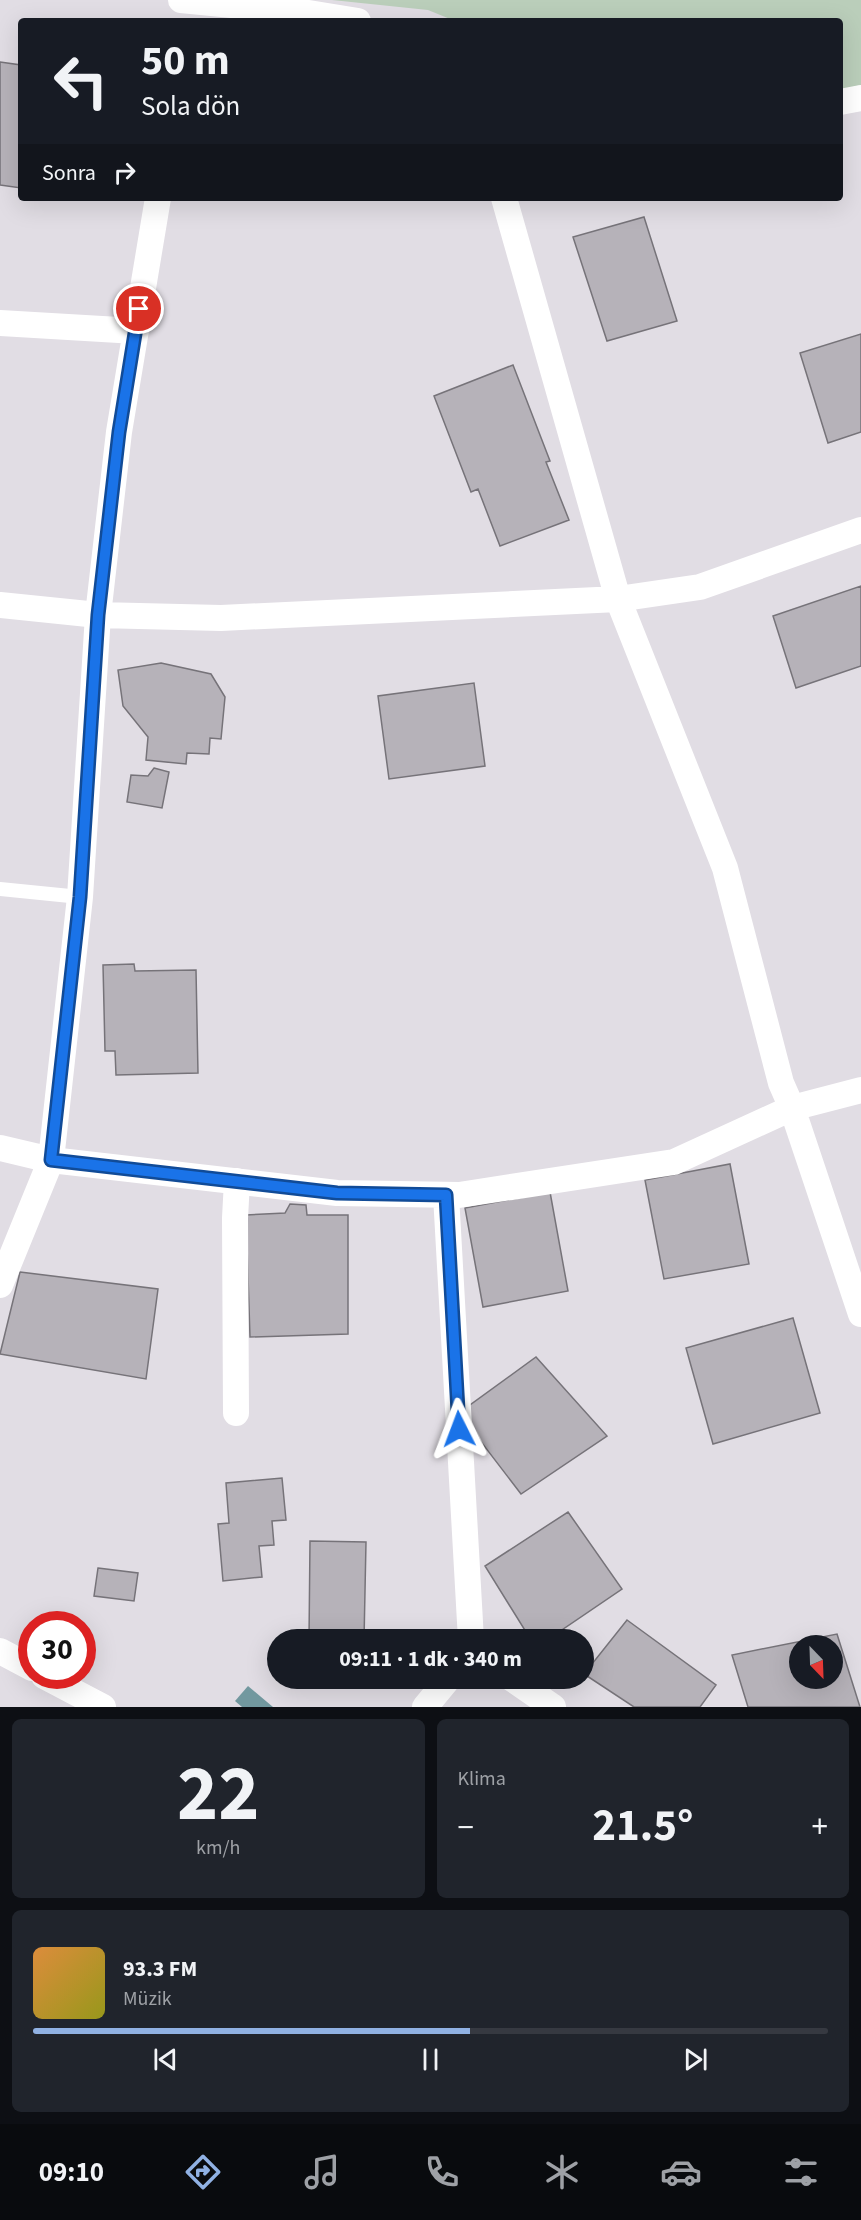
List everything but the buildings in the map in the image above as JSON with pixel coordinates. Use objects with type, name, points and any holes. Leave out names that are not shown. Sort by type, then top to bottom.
[{"type":"street","points":[[187,5],[302,12],[339,18]]},
{"type":"street","points":[[843,101],[861,98]]},
{"type":"street","points":[[0,1285],[51,1160],[80,897],[98,615],[119,432],[158,201]]},
{"type":"street","points":[[505,201],[618,599],[725,868],[781,1083],[792,1108],[861,1314]]},
{"type":"street","points":[[0,323],[136,331]]},
{"type":"street","points":[[0,604],[98,615],[221,618],[618,599],[700,587],[861,531]]},
{"type":"street","points":[[0,1148],[51,1160],[337,1193],[459,1195],[674,1162],[792,1108],[861,1090]]},
{"type":"street","points":[[236,1413],[235,1218],[237,1181]]},
{"type":"street","points":[[446,1195],[470,1629]]},
{"type":"street","points":[[0,1651],[18,1661]]},
{"type":"street","points":[[69,1689],[103,1707]]},
{"type":"street","points":[[425,1707],[440,1689]]},
{"type":"street","points":[[527,1689],[553,1707]]},
{"type":"lane","points":[[0,889],[80,897]]},
{"type":"green space","points":[[332,0],[861,0],[861,85],[843,89],[843,18],[448,18],[428,10]]},
{"type":"water","points":[[248,1686],[273,1707],[242,1707],[235,1701]]},
{"type":"route","points":[[139,309],[119,432],[98,615],[80,897],[51,1160],[337,1193],[446,1195],[459,1429]]}]
